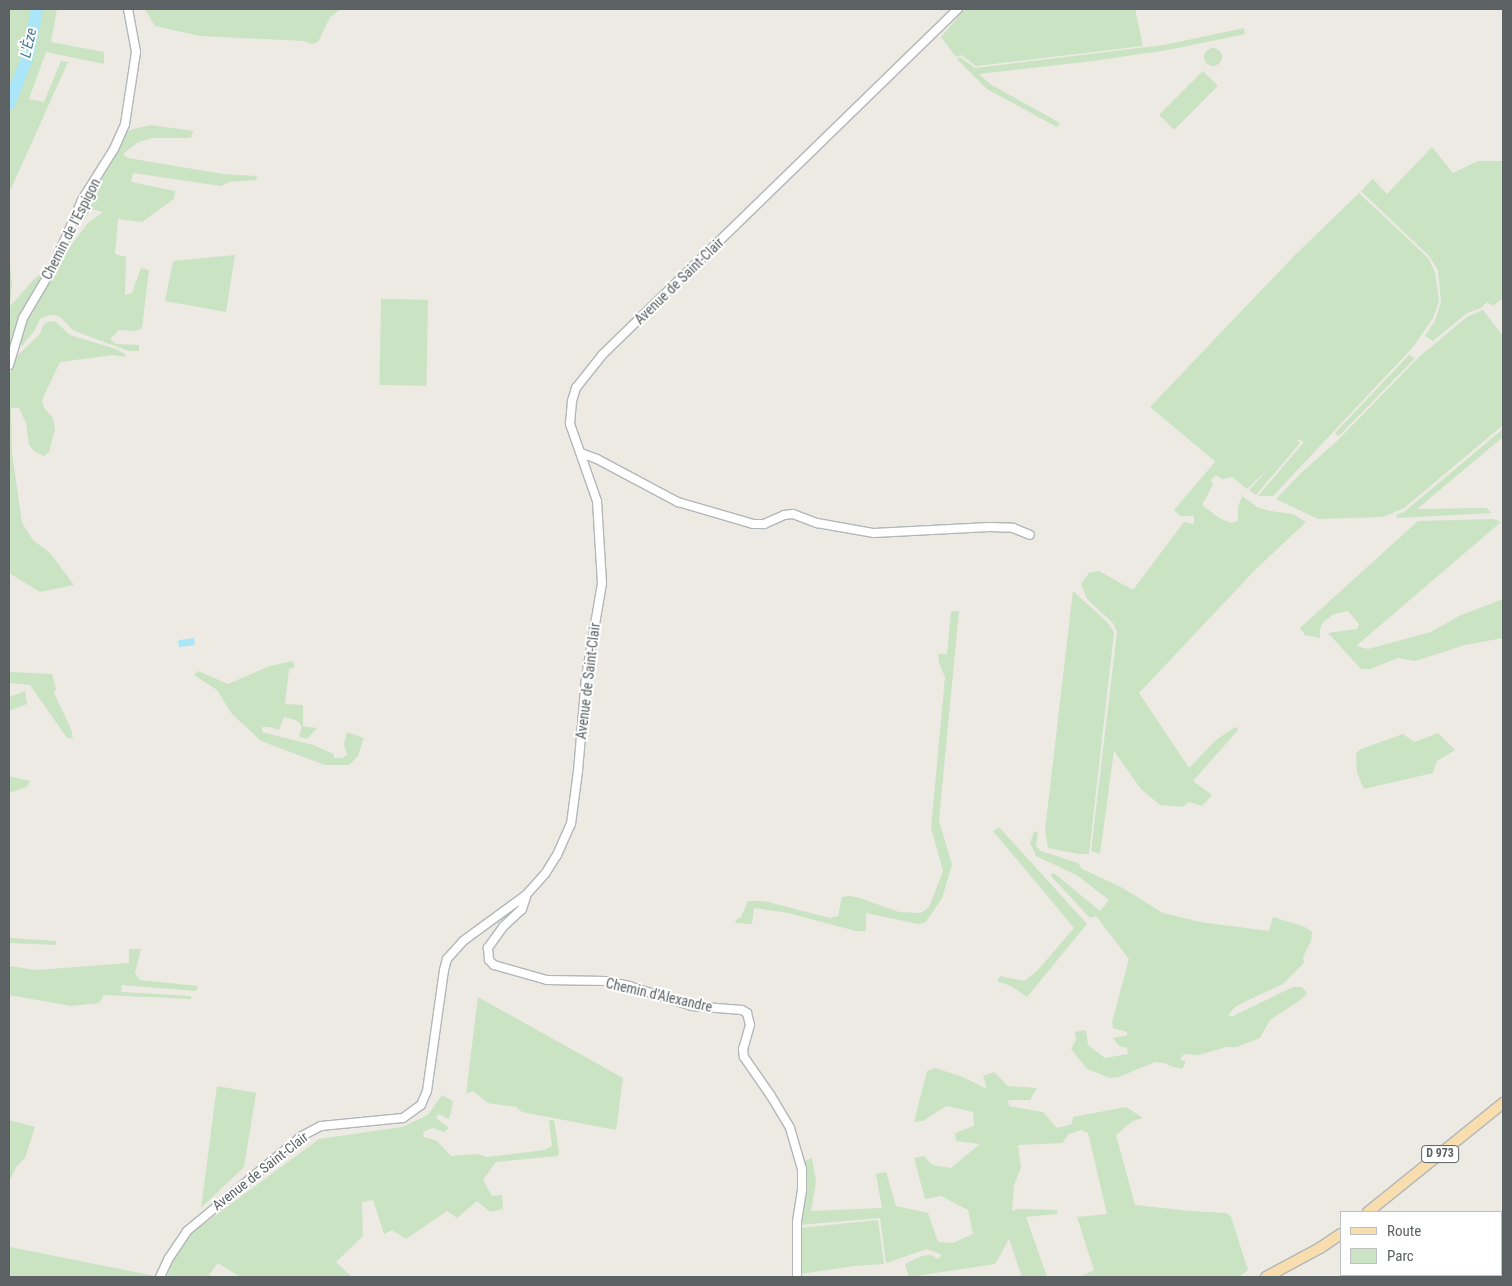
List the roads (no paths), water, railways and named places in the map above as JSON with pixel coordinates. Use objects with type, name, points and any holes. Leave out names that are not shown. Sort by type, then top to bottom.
[{"type":"main road","name":"D 973","points":[[1369,1211],[1503,1103]]},
{"type":"main road","points":[[1266,1277],[1340,1235]]},
{"type":"street","name":"Chemin de l'Espigon","points":[[9,365],[23,318],[53,267],[82,200],[114,149],[125,124],[136,52],[128,9]]},
{"type":"street","name":"Avenue de Saint-Clair","points":[[160,1277],[169,1258],[187,1230],[302,1136],[322,1126],[403,1118],[421,1105],[427,1091],[447,959],[463,941],[526,896],[545,874],[557,855],[571,824],[578,771],[586,677],[602,583],[598,501],[570,424],[570,414],[576,388],[583,376],[603,354],[958,9]]},
{"type":"street","points":[[581,453],[598,459],[678,502],[753,524],[764,524],[784,515],[793,514],[817,523],[879,534],[934,528],[989,527],[1013,528],[1030,535]]},
{"type":"street","name":"Chemin d'Alexandre","points":[[526,896],[522,909],[503,927],[488,948],[489,960],[494,965],[559,981],[606,981],[629,986],[692,1006],[742,1010],[747,1013],[750,1025],[743,1049],[744,1057],[790,1128],[802,1169],[803,1184],[797,1222],[797,1277]]},
{"type":"water","points":[[194,638],[195,645],[179,647],[178,640]]},
{"type":"waterway","name":"L'Èze","points":[[9,104],[28,56],[37,9]]}]
